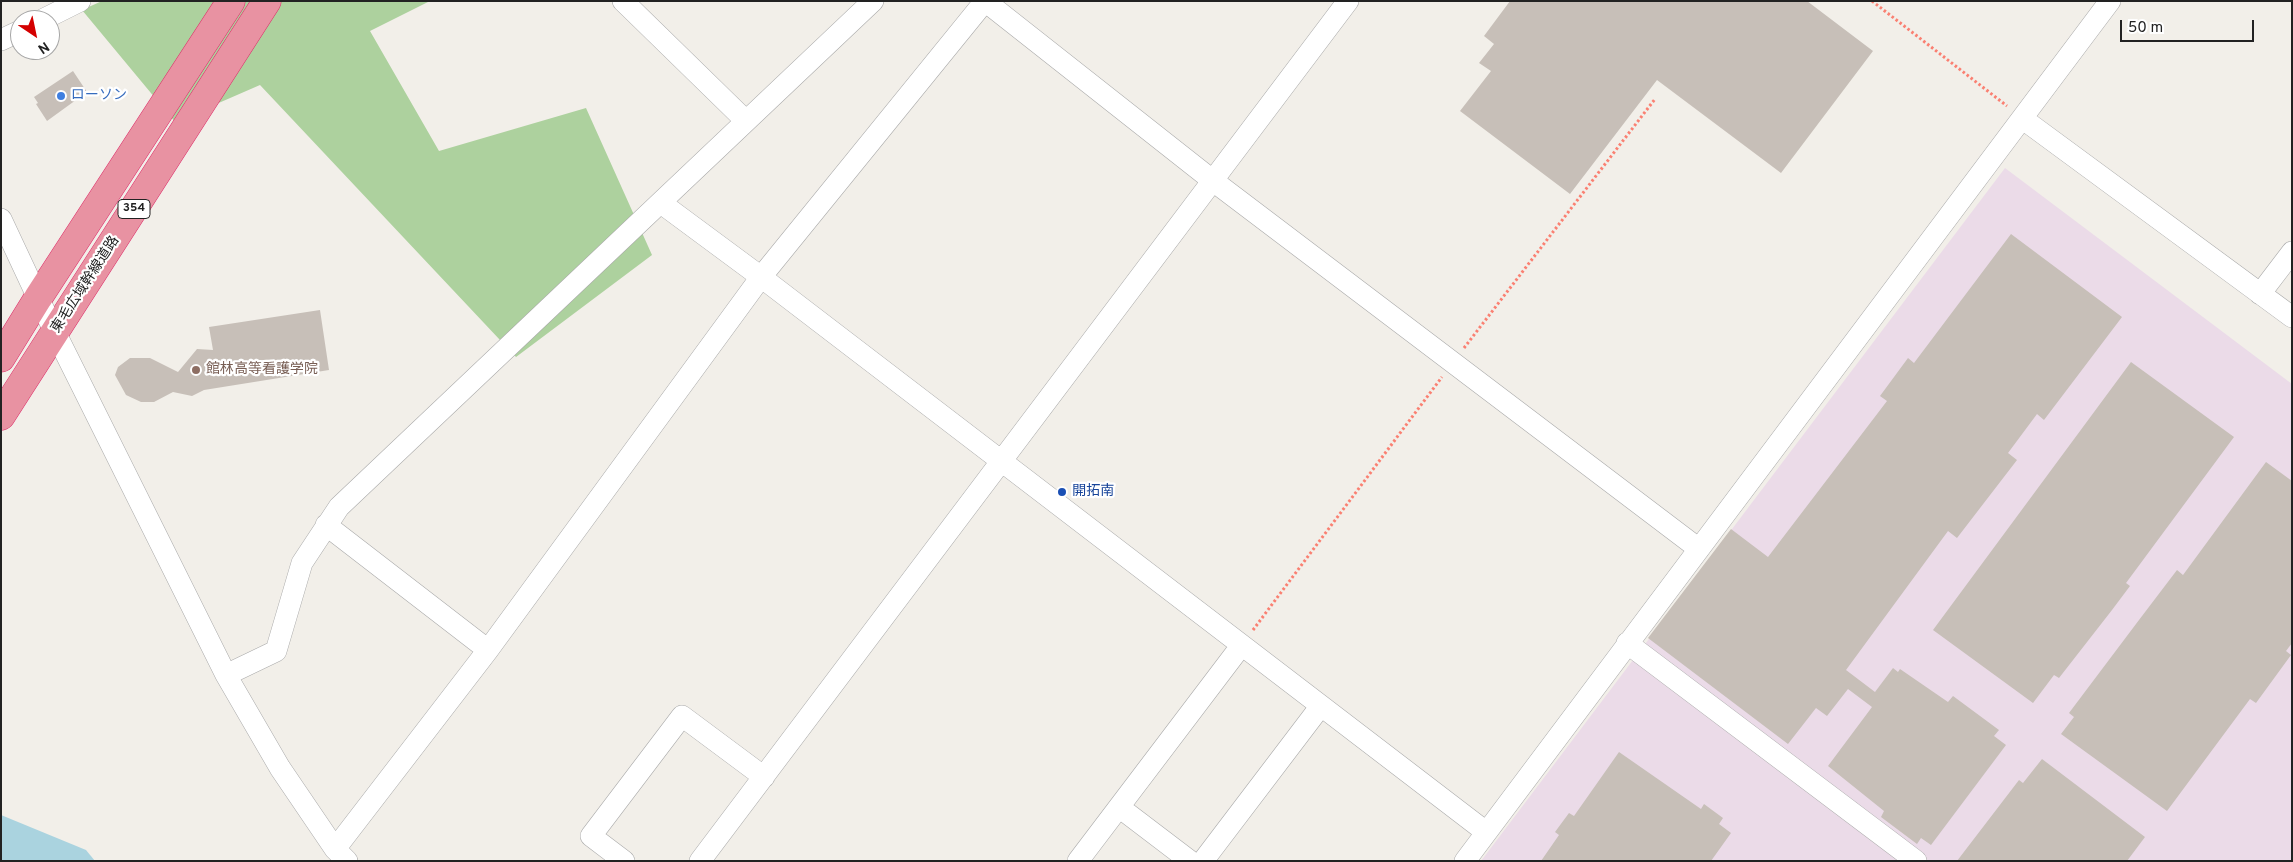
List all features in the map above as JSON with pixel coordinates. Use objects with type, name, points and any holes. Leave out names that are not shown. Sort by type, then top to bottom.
[{"type":"highway","name":"354","points":[[1,358],[231,1]]},
{"type":"highway","name":"東毛広域幹線道路","points":[[1,416],[268,1]]},
{"type":"street","points":[[60,11],[80,1]]},
{"type":"street","points":[[623,1],[746,121]]},
{"type":"street","points":[[226,675],[276,651],[302,564],[339,506],[873,1]]},
{"type":"street","points":[[1,219],[38,298],[226,675],[280,768],[341,855],[488,650],[761,277],[985,1],[1212,180],[1699,549]]},
{"type":"street","points":[[700,861],[1348,1]]},
{"type":"street","points":[[1464,861],[2110,1]]},
{"type":"street","points":[[2023,119],[2292,317]]},
{"type":"street","points":[[661,203],[761,277],[1001,463],[1486,832]]},
{"type":"street","points":[[2260,294],[2292,252]]},
{"type":"street","points":[[326,525],[488,650]]},
{"type":"street","points":[[1627,643],[1916,861]]},
{"type":"street","points":[[1078,861],[1241,646]]},
{"type":"street","points":[[1203,861],[1320,707]]},
{"type":"street","points":[[624,861],[591,836],[682,716],[764,776]]},
{"type":"street","points":[[1119,807],[1190,861]]},
{"type":"path","points":[[1872,1],[2023,119]]},
{"type":"shaded area","points":[[2005,168],[2292,384],[2292,861],[1481,861]]},
{"type":"green space","points":[[102,1],[430,1],[370,31],[439,151],[586,108],[652,255],[516,357],[260,85],[175,122],[82,10]]},
{"type":"water","points":[[1,815],[86,850],[95,861],[1,861]]},
{"type":"building","points":[[1510,1],[1807,1],[1873,51],[1781,173],[1657,80],[1570,194],[1460,111],[1491,71],[1479,63],[1494,44],[1484,36]]},
{"type":"building","points":[[73,71],[87,92],[47,121],[36,104],[38,103],[34,97]]},
{"type":"building","points":[[2011,234],[2122,317],[2044,420],[2037,414],[2008,453],[2017,460],[1957,538],[1948,531],[1846,670],[1875,692],[1893,668],[1898,672],[1900,669],[1948,702],[1953,696],[1999,730],[1994,736],[2006,745],[1931,845],[1921,838],[1917,844],[1881,817],[1884,811],[1828,766],[1872,707],[1848,689],[1827,716],[1816,708],[1788,744],[1648,638],[1731,529],[1768,557],[1887,401],[1880,396],[1908,358],[1914,363]]},
{"type":"building","points":[[320,310],[329,370],[204,390],[192,396],[173,392],[154,402],[141,402],[126,395],[115,375],[118,367],[130,358],[150,358],[178,372],[197,349],[213,350],[209,327]]},
{"type":"building","points":[[2131,362],[2234,437],[2126,583],[2130,586],[2112,610],[2059,678],[2054,675],[2033,703],[1933,630]]},
{"type":"building","points":[[2266,462],[2292,481],[2292,643],[2286,651],[2291,655],[2256,703],[2250,699],[2167,811],[2061,734],[2074,717],[2069,713],[2139,620],[2177,570],[2183,575]]},
{"type":"building","points":[[1619,752],[1701,809],[1704,804],[1723,818],[1719,824],[1731,833],[1711,861],[1541,861],[1559,835],[1555,832],[1569,813],[1574,816]]},
{"type":"building","points":[[2042,759],[2145,837],[2127,861],[1957,861],[2019,780],[2023,783]]},
{"type":"place","name":"ローソン","points":[[61,96]]},
{"type":"place","name":"館林高等看護学院","points":[[196,370]]},
{"type":"place","name":"開拓南","points":[[1062,492]]}]
